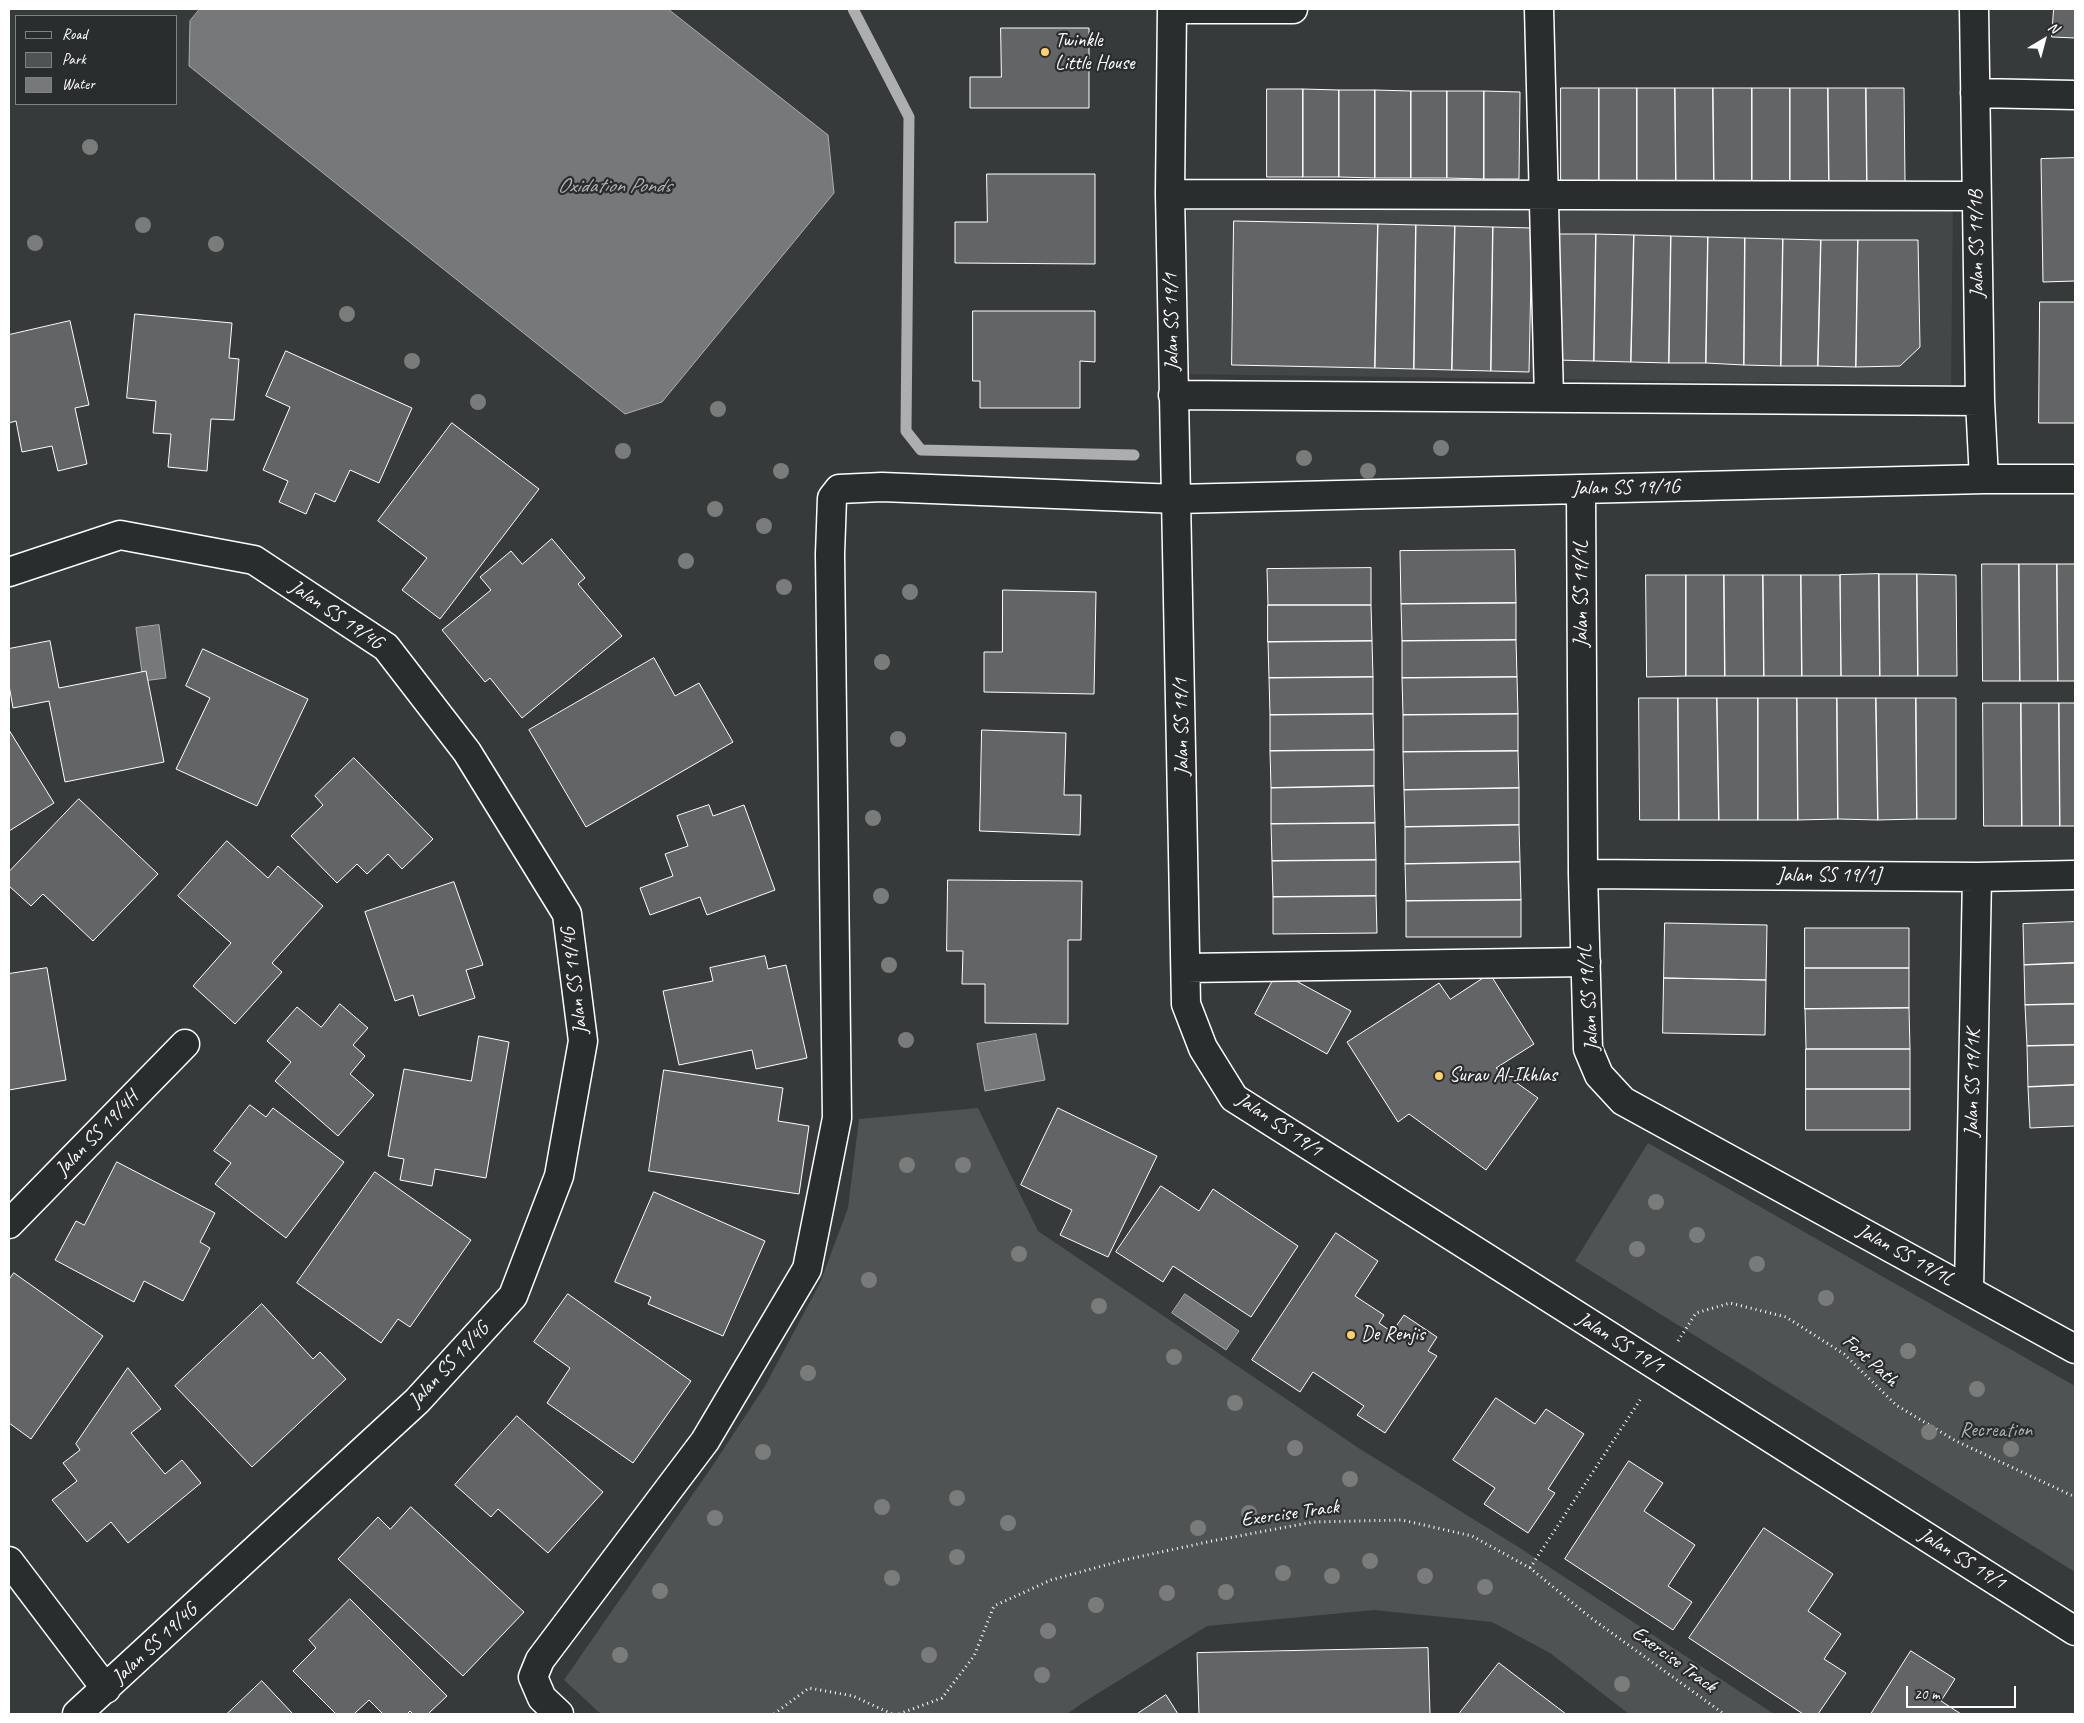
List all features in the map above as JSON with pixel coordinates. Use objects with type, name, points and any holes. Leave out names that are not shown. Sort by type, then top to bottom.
[{"type":"street","points":[[1172,9],[1293,9]]},
{"type":"street","name":"Jalan SS 19/1","points":[[1172,9],[1170,194],[1186,1004],[1203,1048],[1234,1098],[2075,1631]]},
{"type":"street","points":[[1539,9],[1549,398]]},
{"type":"street","name":"Jalan SS 19/1B","points":[[1974,9],[1980,401],[1984,479]]},
{"type":"street","points":[[1975,93],[2075,95]]},
{"type":"street","points":[[1170,194],[1976,196]]},
{"type":"street","points":[[1173,394],[1980,401]]},
{"type":"street","name":"Jalan SS 19/1G","points":[[559,1714],[542,1698],[533,1677],[540,1660],[704,1441],[808,1268],[837,1118],[830,554],[832,498],[839,489],[882,487],[1177,499],[1984,479],[2075,479]]},
{"type":"street","name":"Jalan SS 19/1L","points":[[1581,489],[1584,874],[1588,1049],[1599,1075],[1623,1101],[2075,1349]]},
{"type":"street","name":"Jalan SS 19/4G","points":[[9,572],[120,535],[254,560],[386,647],[467,752],[567,914],[583,1041],[560,1176],[512,1296],[417,1401],[77,1714]]},
{"type":"street","name":"Jalan SS 19/1J","points":[[1584,874],[1977,877],[2075,874]]},
{"type":"street","name":"Jalan SS 19/1K","points":[[1969,1290],[1977,877]]},
{"type":"street","points":[[1186,968],[1586,962]]},
{"type":"street","name":"Jalan SS 19/4H","points":[[9,1224],[185,1044]]},
{"type":"street","name":"Jalan SS 19/4G","points":[[9,1561],[106,1689]]},
{"type":"path","name":"Foot Path","points":[[1530,1568],[1696,1313],[1730,1303],[1786,1318],[1844,1354],[1896,1405],[1956,1441],[2075,1498]]},
{"type":"path","name":"Exercise Track","points":[[899,1714],[942,1698],[974,1656],[994,1606],[1051,1580],[1124,1560],[1313,1522],[1402,1520],[1472,1536],[1530,1568],[1591,1618],[1724,1714]]},
{"type":"path","points":[[774,1714],[809,1688],[852,1696],[892,1714]]},
{"type":"shaded area","points":[[1187,186],[1953,197],[1951,385],[1186,374]]},
{"type":"green space","points":[[978,1108],[1038,1231],[1360,1449],[1520,1548],[1774,1714],[1629,1714],[1550,1653],[1492,1622],[1374,1610],[1207,1626],[1067,1714],[601,1714],[564,1680],[711,1468],[765,1386],[820,1283],[848,1208],[859,1119]]},
{"type":"green space","name":"Recreation","points":[[1648,1143],[2075,1386],[2075,1572],[1575,1261]]},
{"type":"water","name":"Oxidation Ponds","points":[[200,9],[668,9],[828,135],[834,193],[662,402],[625,414],[189,66],[190,21]]},
{"type":"water","points":[[159,625],[166,678],[143,681],[136,628]]},
{"type":"water","points":[[1036,1034],[1045,1080],[985,1091],[977,1044]]},
{"type":"water","points":[[1185,1294],[1239,1331],[1226,1350],[1172,1313]]},
{"type":"building","points":[[2054,9],[2075,9],[2075,38],[2052,37]]},
{"type":"building","name":"Twinkle Little House","points":[[1001,28],[1089,28],[1089,108],[970,108],[970,77],[1001,77]]},
{"type":"building","points":[[1561,88],[1599,88],[1599,182],[1561,182]]},
{"type":"building","points":[[1599,88],[1637,88],[1637,182],[1599,182]]},
{"type":"building","points":[[1637,88],[1675,88],[1676,182],[1637,182]]},
{"type":"building","points":[[1675,88],[1713,88],[1714,182],[1676,182]]},
{"type":"building","points":[[1713,88],[1752,88],[1752,182],[1714,182]]},
{"type":"building","points":[[1752,88],[1790,88],[1790,181],[1752,182]]},
{"type":"building","points":[[1790,88],[1828,88],[1829,181],[1790,181]]},
{"type":"building","points":[[1828,88],[1866,88],[1867,182],[1829,181]]},
{"type":"building","points":[[1866,88],[1904,88],[1905,182],[1867,182]]},
{"type":"building","points":[[1267,89],[1303,89],[1303,177],[1267,177]]},
{"type":"building","points":[[1303,89],[1339,90],[1339,177],[1303,177]]},
{"type":"building","points":[[1339,90],[1375,90],[1375,178],[1339,177]]},
{"type":"building","points":[[1375,90],[1411,91],[1411,178],[1375,178]]},
{"type":"building","points":[[1411,91],[1447,91],[1447,178],[1411,178]]},
{"type":"building","points":[[1447,91],[1484,91],[1484,179],[1447,178]]},
{"type":"building","points":[[1484,91],[1520,92],[1519,179],[1484,179]]},
{"type":"building","points":[[2075,158],[2075,281],[2043,282],[2041,159]]},
{"type":"building","points":[[987,174],[1095,174],[1095,264],[955,263],[955,222],[987,222]]},
{"type":"building","points":[[1234,221],[1378,224],[1375,368],[1232,365]]},
{"type":"building","points":[[1378,224],[1416,225],[1414,369],[1375,368]]},
{"type":"building","points":[[1416,225],[1455,226],[1452,370],[1414,369]]},
{"type":"building","points":[[1455,226],[1493,227],[1491,371],[1452,370]]},
{"type":"building","points":[[1493,227],[1532,228],[1529,372],[1491,371]]},
{"type":"building","points":[[1558,234],[1596,234],[1594,361],[1556,360]]},
{"type":"building","points":[[1596,234],[1634,235],[1631,362],[1594,361]]},
{"type":"building","points":[[1634,235],[1671,236],[1669,363],[1631,362]]},
{"type":"building","points":[[1671,236],[1708,237],[1706,363],[1669,363]]},
{"type":"building","points":[[1708,237],[1745,238],[1744,365],[1706,363]]},
{"type":"building","points":[[1745,238],[1783,239],[1781,366],[1744,365]]},
{"type":"building","points":[[1783,239],[1821,240],[1818,366],[1781,366]]},
{"type":"building","points":[[1821,240],[1858,240],[1856,367],[1818,366]]},
{"type":"building","points":[[1858,240],[1918,240],[1920,347],[1900,366],[1856,367]]},
{"type":"building","points":[[2040,302],[2075,302],[2075,423],[2039,423]]},
{"type":"building","points":[[973,311],[1095,311],[1095,362],[1080,361],[1080,408],[980,408],[980,381],[973,381]]},
{"type":"building","points":[[135,314],[232,323],[229,358],[239,359],[234,420],[211,419],[207,471],[168,467],[171,434],[153,433],[156,401],[127,398]]},
{"type":"building","points":[[70,321],[89,405],[75,408],[87,464],[58,471],[52,446],[22,452],[16,421],[9,423],[9,335]]},
{"type":"building","points":[[286,351],[412,408],[379,483],[350,470],[335,502],[315,493],[306,514],[279,502],[288,481],[263,470],[290,407],[266,396]]},
{"type":"building","points":[[452,423],[539,489],[440,619],[402,590],[427,558],[378,521]]},
{"type":"building","points":[[552,539],[585,578],[578,584],[622,636],[522,718],[490,678],[485,682],[442,630],[491,590],[480,577],[511,551],[522,564]]},
{"type":"building","points":[[1515,550],[1516,603],[1401,604],[1400,551]]},
{"type":"building","points":[[1982,564],[2019,564],[2020,681],[1983,681]]},
{"type":"building","points":[[2019,564],[2057,564],[2058,681],[2020,681]]},
{"type":"building","points":[[2057,564],[2075,564],[2075,681],[2058,681]]},
{"type":"building","points":[[1371,568],[1371,605],[1268,605],[1267,569]]},
{"type":"building","points":[[1879,574],[1880,676],[1841,676],[1840,575]]},
{"type":"building","points":[[1879,574],[1917,574],[1918,676],[1880,676]]},
{"type":"building","points":[[1917,574],[1956,575],[1957,676],[1918,676]]},
{"type":"building","points":[[1646,575],[1686,575],[1686,676],[1647,677]]},
{"type":"building","points":[[1686,575],[1724,575],[1725,676],[1686,676]]},
{"type":"building","points":[[1724,575],[1763,575],[1764,676],[1725,676]]},
{"type":"building","points":[[1763,575],[1801,575],[1802,676],[1764,676]]},
{"type":"building","points":[[1801,575],[1840,575],[1841,676],[1802,676]]},
{"type":"building","points":[[1003,590],[1096,592],[1094,694],[984,692],[984,652],[1002,652]]},
{"type":"building","points":[[1516,603],[1516,640],[1402,641],[1401,604]]},
{"type":"building","points":[[1268,605],[1371,605],[1372,641],[1268,642]]},
{"type":"building","points":[[1516,640],[1517,677],[1402,678],[1402,641]]},
{"type":"building","points":[[50,641],[59,688],[146,671],[164,762],[65,782],[49,701],[13,708],[9,685],[9,649]]},
{"type":"building","points":[[1372,641],[1373,677],[1269,678],[1268,642]]},
{"type":"building","points":[[203,649],[308,699],[257,806],[176,769],[210,698],[186,686]]},
{"type":"building","points":[[654,658],[675,696],[699,683],[733,742],[586,827],[529,730]]},
{"type":"building","points":[[1373,677],[1373,714],[1270,715],[1269,678]]},
{"type":"building","points":[[1517,677],[1518,714],[1403,715],[1402,678]]},
{"type":"building","points":[[1639,698],[1678,698],[1679,820],[1640,820]]},
{"type":"building","points":[[1678,698],[1717,698],[1719,820],[1679,820]]},
{"type":"building","points":[[1717,698],[1758,698],[1758,820],[1719,820]]},
{"type":"building","points":[[1758,698],[1797,698],[1798,820],[1758,820]]},
{"type":"building","points":[[1797,698],[1837,698],[1838,819],[1798,820]]},
{"type":"building","points":[[1837,698],[1876,698],[1878,820],[1838,819]]},
{"type":"building","points":[[1876,698],[1916,698],[1917,819],[1878,820]]},
{"type":"building","points":[[1916,698],[1956,698],[1956,819],[1917,819]]},
{"type":"building","points":[[1983,703],[2021,703],[2022,826],[1984,826]]},
{"type":"building","points":[[2021,703],[2059,703],[2060,826],[2022,826]]},
{"type":"building","points":[[2059,703],[2075,703],[2075,826],[2060,826]]},
{"type":"building","points":[[1373,714],[1374,750],[1270,751],[1270,715]]},
{"type":"building","points":[[1518,714],[1518,751],[1403,752],[1403,715]]},
{"type":"building","points":[[9,730],[54,803],[9,831]]},
{"type":"building","points":[[982,730],[1066,733],[1064,795],[1081,795],[1080,835],[980,831]]},
{"type":"building","points":[[1374,750],[1374,786],[1271,788],[1270,751]]},
{"type":"building","points":[[1518,751],[1519,788],[1404,790],[1403,752]]},
{"type":"building","points":[[354,758],[433,839],[402,869],[388,854],[367,874],[357,864],[337,883],[291,836],[323,805],[315,796]]},
{"type":"building","points":[[1374,786],[1375,823],[1271,824],[1271,788]]},
{"type":"building","points":[[1519,788],[1519,825],[1405,827],[1404,790]]},
{"type":"building","points":[[79,799],[158,874],[93,941],[43,894],[31,906],[9,886],[9,872]]},
{"type":"building","points":[[709,805],[713,816],[744,805],[775,890],[707,915],[700,897],[650,915],[640,888],[673,876],[665,854],[688,846],[677,816]]},
{"type":"building","points":[[1375,823],[1376,860],[1272,861],[1271,824]]},
{"type":"building","points":[[1519,825],[1520,862],[1405,864],[1405,827]]},
{"type":"building","points":[[227,841],[268,878],[278,866],[323,906],[272,963],[282,972],[235,1024],[193,986],[231,943],[178,896]]},
{"type":"building","points":[[1376,860],[1376,896],[1273,897],[1272,861]]},
{"type":"building","points":[[1520,862],[1521,900],[1406,901],[1405,864]]},
{"type":"building","points":[[948,880],[1082,881],[1081,940],[1068,940],[1068,1024],[985,1023],[985,984],[962,984],[963,951],[947,951]]},
{"type":"building","points":[[454,882],[483,965],[466,970],[475,998],[419,1016],[413,995],[395,1001],[365,912]]},
{"type":"building","points":[[1376,896],[1377,933],[1273,934],[1273,897]]},
{"type":"building","points":[[1521,900],[1521,937],[1406,937],[1406,901]]},
{"type":"building","points":[[2075,922],[2075,963],[2024,965],[2023,924]]},
{"type":"building","points":[[1665,923],[1767,925],[1766,980],[1664,978]]},
{"type":"building","points":[[1805,928],[1909,928],[1909,968],[1805,968]]},
{"type":"building","points":[[765,956],[768,969],[786,965],[807,1058],[756,1069],[752,1050],[679,1065],[663,991],[713,981],[710,968]]},
{"type":"building","points":[[2075,963],[2075,1004],[2025,1005],[2024,965]]},
{"type":"building","points":[[47,968],[66,1080],[9,1090],[9,974]]},
{"type":"building","points":[[1805,968],[1909,968],[1909,1008],[1805,1009]]},
{"type":"building","points":[[1278,971],[1351,1011],[1327,1054],[1255,1014]]},
{"type":"building","points":[[1490,974],[1534,1044],[1496,1068],[1538,1098],[1486,1170],[1409,1114],[1398,1122],[1347,1042],[1439,983],[1450,999]]},
{"type":"building","points":[[1664,978],[1766,980],[1765,1035],[1663,1033]]},
{"type":"building","points":[[340,1004],[368,1028],[353,1045],[365,1056],[350,1074],[374,1095],[338,1136],[275,1081],[291,1062],[267,1041],[297,1007],[321,1027]]},
{"type":"building","points":[[2075,1004],[2075,1045],[2027,1046],[2025,1005]]},
{"type":"building","points":[[1909,1008],[1910,1049],[1806,1049],[1805,1009]]},
{"type":"building","points":[[479,1036],[509,1042],[486,1178],[435,1169],[432,1186],[400,1180],[404,1159],[388,1156],[404,1069],[471,1081]]},
{"type":"building","points":[[2075,1045],[2075,1085],[2028,1087],[2027,1046]]},
{"type":"building","points":[[1806,1049],[1910,1049],[1910,1089],[1806,1089]]},
{"type":"building","points":[[664,1070],[783,1088],[778,1121],[809,1126],[799,1194],[649,1171]]},
{"type":"building","points":[[2075,1085],[2075,1126],[2030,1128],[2028,1087]]},
{"type":"building","points":[[1806,1089],[1910,1089],[1910,1130],[1806,1130]]},
{"type":"building","points":[[250,1105],[266,1117],[273,1108],[344,1162],[286,1238],[215,1184],[231,1163],[214,1151]]},
{"type":"building","points":[[1058,1108],[1157,1156],[1108,1257],[1060,1235],[1072,1210],[1021,1185]]},
{"type":"building","points":[[117,1162],[215,1213],[200,1242],[210,1248],[183,1301],[144,1281],[134,1302],[55,1260],[76,1221],[84,1225]]},
{"type":"building","points":[[375,1172],[471,1240],[410,1327],[398,1319],[381,1343],[297,1283]]},
{"type":"building","points":[[1161,1186],[1199,1211],[1213,1189],[1298,1246],[1251,1317],[1173,1266],[1163,1282],[1116,1252]]},
{"type":"building","points":[[654,1192],[765,1241],[723,1336],[648,1304],[651,1297],[615,1282]]},
{"type":"building","name":"De Renjis","points":[[1336,1233],[1378,1261],[1355,1296],[1384,1315],[1379,1323],[1392,1332],[1404,1315],[1437,1337],[1428,1351],[1437,1356],[1385,1433],[1357,1415],[1364,1406],[1313,1372],[1300,1392],[1252,1360]]},
{"type":"building","points":[[14,1273],[103,1336],[31,1439],[9,1423],[9,1280]]},
{"type":"building","points":[[568,1294],[691,1381],[633,1463],[547,1403],[570,1368],[534,1342]]},
{"type":"building","points":[[262,1304],[313,1359],[320,1352],[346,1379],[252,1467],[175,1386]]},
{"type":"building","points":[[128,1368],[161,1409],[131,1433],[165,1474],[182,1460],[201,1483],[128,1543],[111,1522],[87,1542],[52,1500],[77,1481],[63,1463],[80,1450],[76,1444]]},
{"type":"building","points":[[1496,1398],[1535,1424],[1546,1409],[1584,1434],[1548,1489],[1555,1493],[1528,1533],[1484,1504],[1495,1488],[1453,1460]]},
{"type":"building","points":[[517,1416],[603,1492],[548,1553],[498,1509],[491,1517],[455,1485]]},
{"type":"building","points":[[1629,1461],[1663,1483],[1644,1511],[1695,1545],[1668,1586],[1692,1602],[1673,1630],[1565,1559]]},
{"type":"building","points":[[411,1507],[524,1612],[463,1676],[338,1559],[378,1517],[390,1529]]},
{"type":"building","points":[[1764,1528],[1833,1574],[1808,1611],[1841,1634],[1824,1659],[1846,1673],[1818,1714],[1803,1714],[1689,1638]]},
{"type":"building","points":[[350,1599],[447,1696],[428,1714],[413,1714],[410,1711],[407,1714],[383,1714],[369,1700],[354,1714],[336,1714],[293,1671],[316,1648],[309,1640]]},
{"type":"building","points":[[1428,1648],[1430,1714],[1199,1714],[1197,1653]]},
{"type":"building","points":[[1911,1651],[1955,1679],[1941,1701],[1961,1714],[1871,1714]]},
{"type":"building","points":[[1499,1663],[1566,1714],[1459,1714]]},
{"type":"building","points":[[262,1681],[293,1714],[227,1714]]},
{"type":"building","points":[[1166,1695],[1178,1714],[1137,1714]]},
{"type":"waterway","points":[[853,9],[909,117],[906,431],[921,450],[1134,455]]},
{"type":"place","name":"Twinkle Little House","points":[[1045,52]]},
{"type":"place","name":"Surau Al-Ikhlas","points":[[1439,1076]]},
{"type":"place","name":"De Renjis","points":[[1351,1335]]}]
